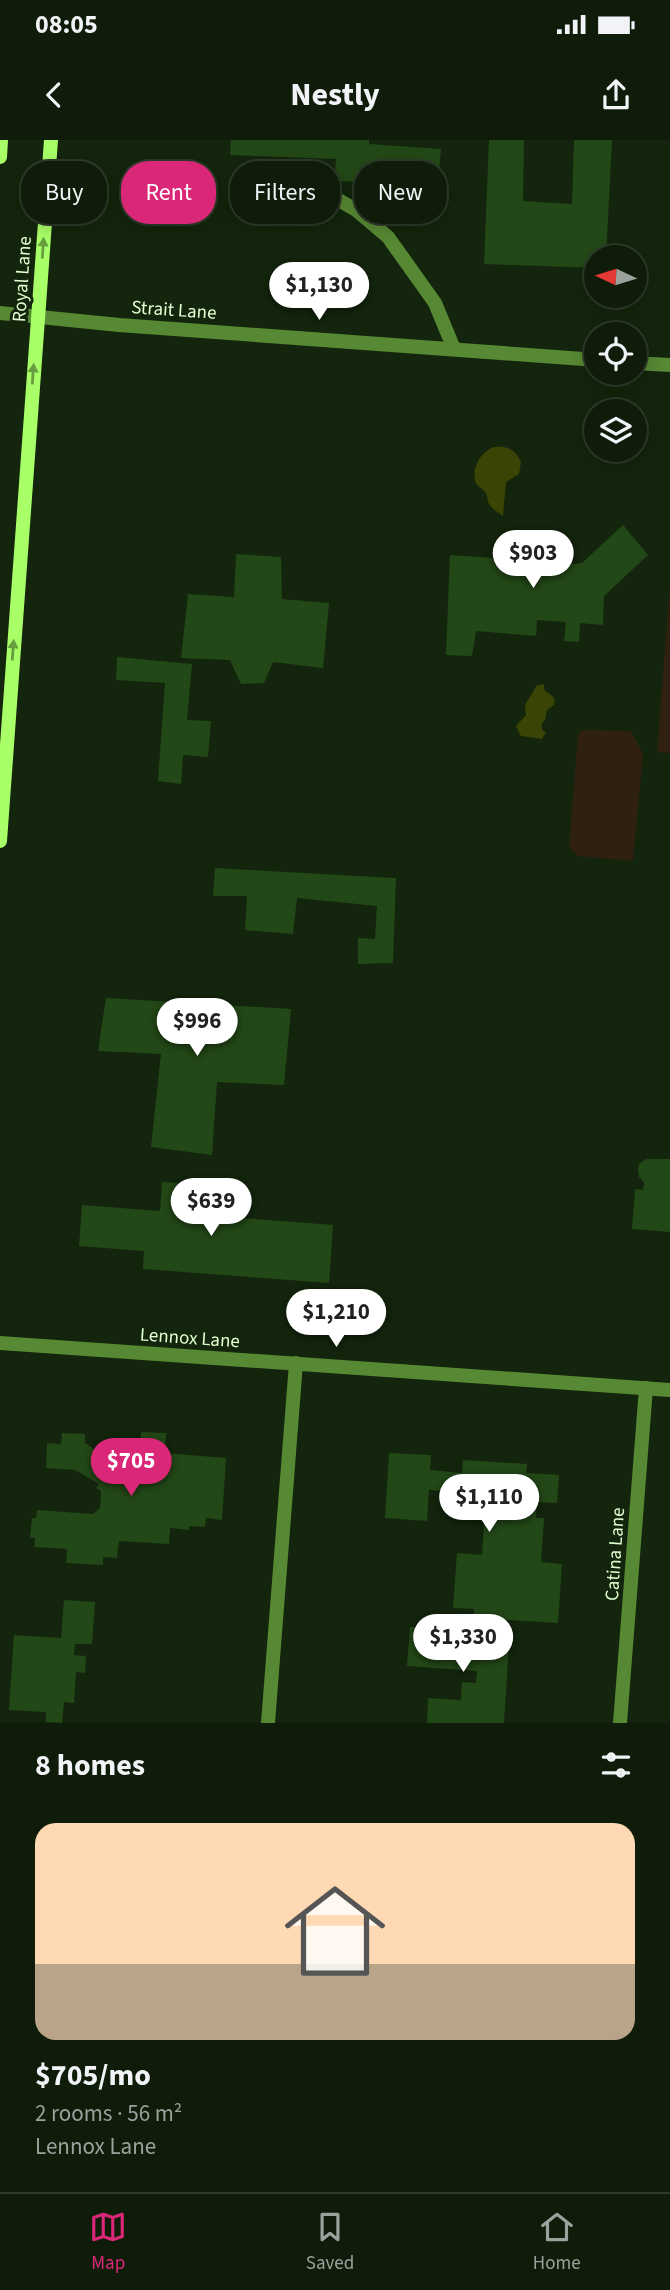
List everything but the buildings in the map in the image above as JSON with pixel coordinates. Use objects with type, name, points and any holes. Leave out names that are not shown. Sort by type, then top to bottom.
[{"type":"main road","points":[[0,157],[1,140]]},
{"type":"main road","name":"Royal Lane","points":[[0,841],[51,140]]},
{"type":"street","points":[[340,201],[356,210],[388,237],[435,303],[454,349]]},
{"type":"street","name":"Strait Lane","points":[[0,313],[584,359]]},
{"type":"street","points":[[647,364],[670,365]]},
{"type":"street","name":"Lennox Lane","points":[[0,1343],[670,1390]]},
{"type":"street","points":[[268,1723],[296,1363]]},
{"type":"street","name":"Catina Lane","points":[[620,1723],[646,1388]]},
{"type":"shaded area","points":[[494,447],[510,449],[521,462],[519,474],[506,482],[503,516],[490,506],[486,493],[477,485],[474,474],[478,462]]},
{"type":"shaded area","points":[[670,583],[670,753],[657,752]]},
{"type":"shaded area","points":[[544,684],[544,689],[555,702],[547,710],[542,723],[542,730],[546,732],[542,739],[521,736],[516,726],[526,715],[525,705],[537,685]]},
{"type":"shaded area","points":[[580,731],[631,731],[643,754],[633,861],[577,856],[569,847],[578,736]]}]
